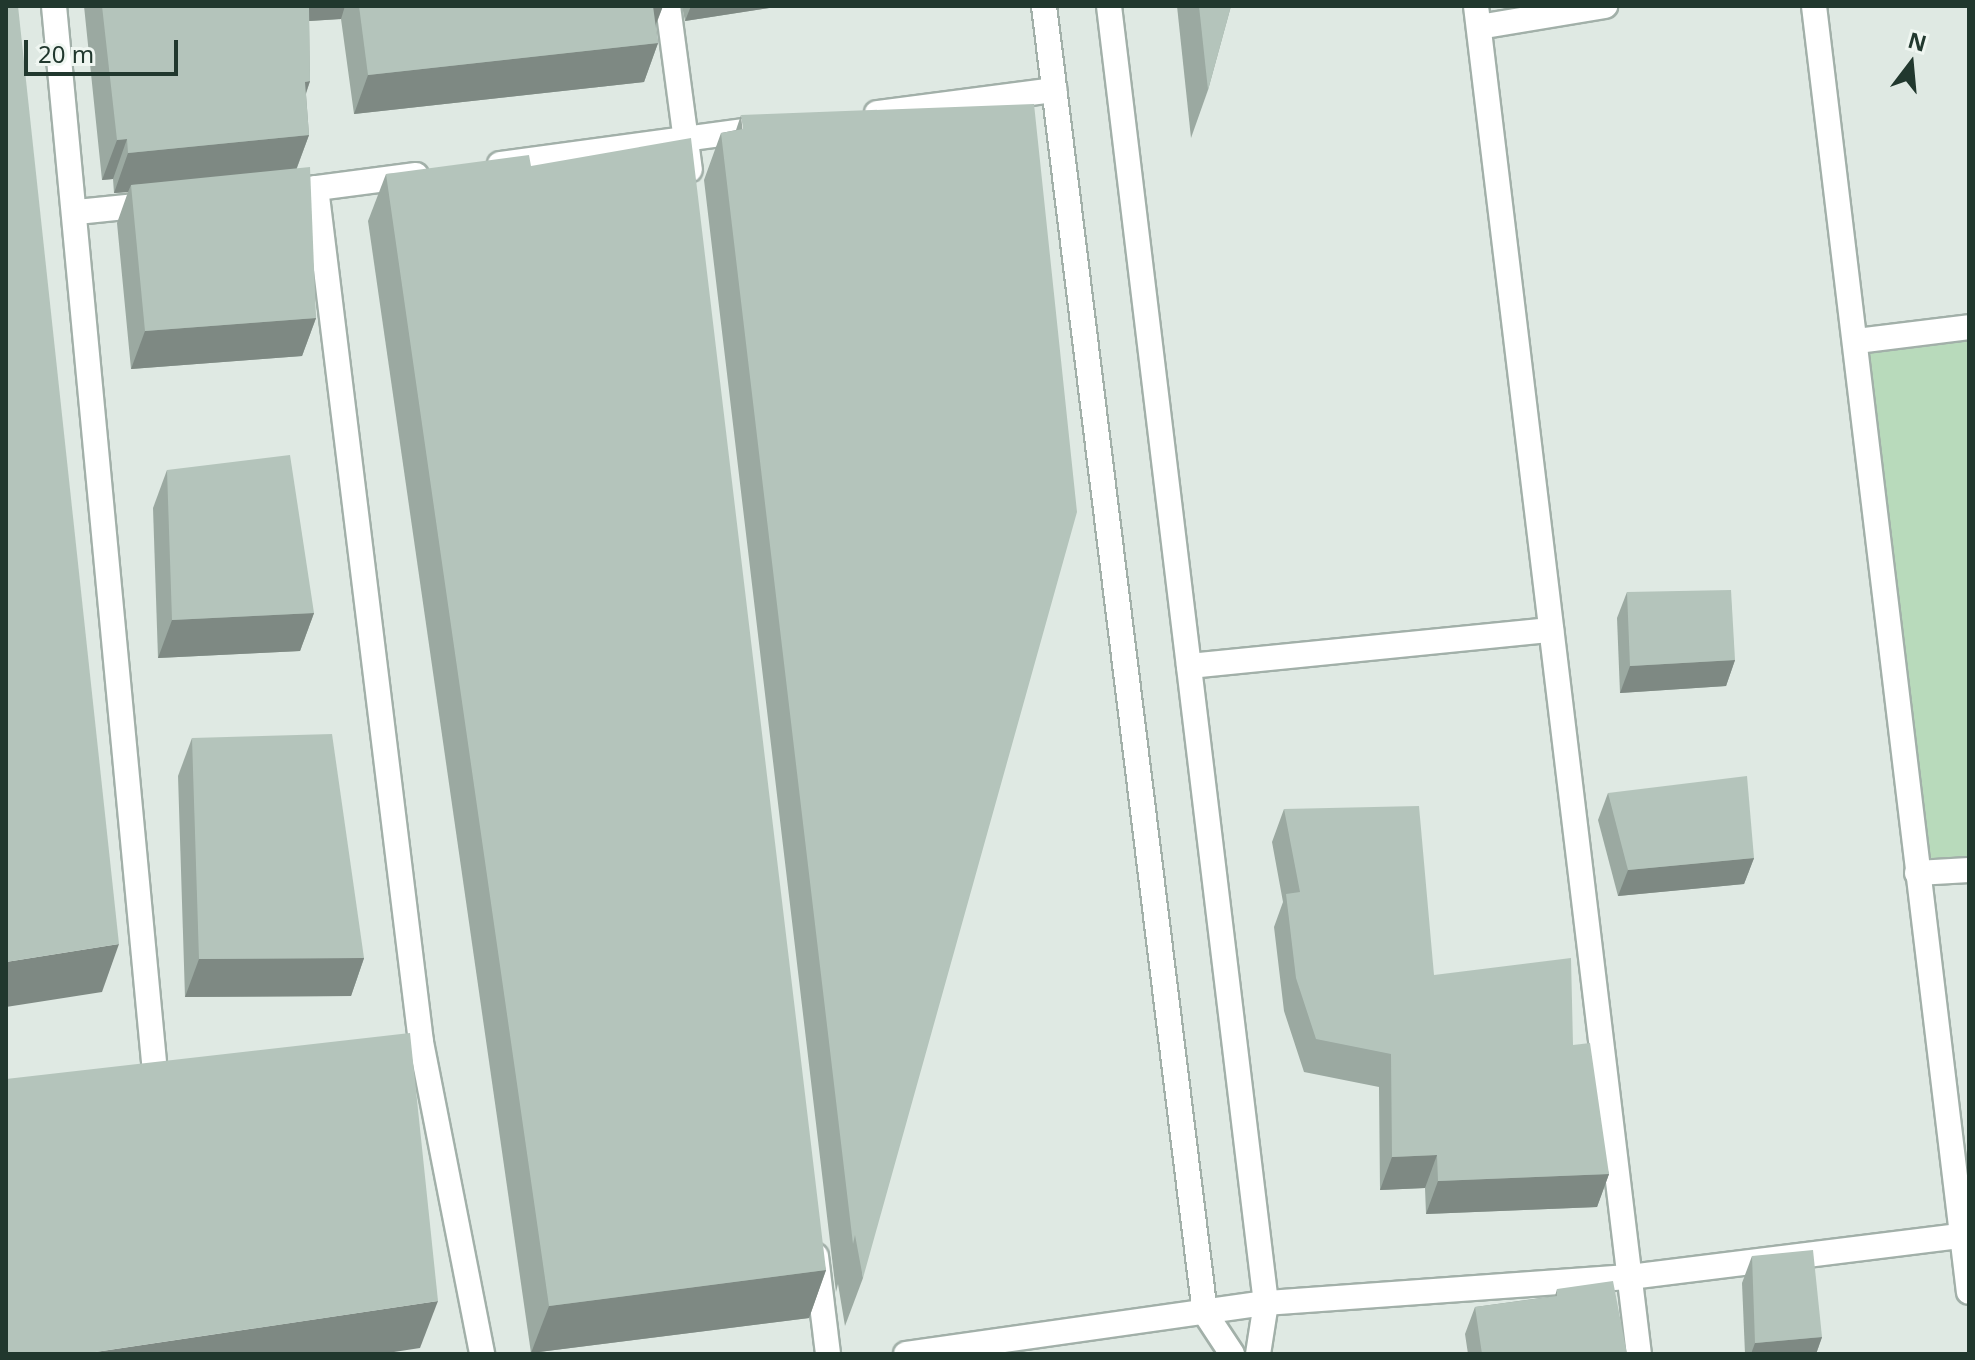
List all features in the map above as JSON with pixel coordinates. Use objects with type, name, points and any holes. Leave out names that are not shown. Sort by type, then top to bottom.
[{"type":"street","points":[[54,6],[77,212],[155,1072]]},
{"type":"street","points":[[668,6],[694,202]]},
{"type":"street","points":[[1044,6],[1205,1313],[1232,1354]]},
{"type":"street","points":[[1109,6],[1266,1303],[1258,1354]]},
{"type":"street","points":[[1605,6],[1478,17],[1639,1354]]},
{"type":"street","points":[[1814,6],[1857,341],[1917,873],[1965,1235],[1969,1292]]},
{"type":"street","points":[[855,116],[1055,90]]},
{"type":"street","points":[[470,168],[779,126]]},
{"type":"street","points":[[271,193],[439,172]]},
{"type":"street","points":[[316,188],[421,1042],[482,1354]]},
{"type":"street","points":[[77,212],[181,201]]},
{"type":"street","points":[[1857,341],[1969,327]]},
{"type":"street","points":[[1189,666],[1551,630]]},
{"type":"street","points":[[1917,873],[1969,870]]},
{"type":"street","points":[[390,1046],[421,1042]]},
{"type":"street","points":[[125,1075],[186,1069]]},
{"type":"street","points":[[813,1228],[828,1354]]},
{"type":"street","points":[[906,1354],[1266,1303],[1630,1277],[1965,1235]]},
{"type":"green space","points":[[1969,327],[1969,869],[1918,873],[1857,341]]},
{"type":"building","points":[[6,6],[18,6],[119,944],[6,962]]},
{"type":"building","points":[[102,6],[309,6],[310,81],[305,82],[309,135],[128,153],[127,139],[117,140]]},
{"type":"building","points":[[359,6],[653,6],[658,43],[368,75]]},
{"type":"building","points":[[1199,6],[1231,6],[1208,90]]},
{"type":"building","points":[[1034,104],[1077,512],[863,1278],[855,1235],[853,1244],[721,133],[743,129],[741,115]]},
{"type":"building","points":[[691,138],[826,1270],[549,1306],[386,174],[529,155],[531,166]]},
{"type":"building","points":[[310,167],[316,318],[145,331],[131,185]]},
{"type":"building","points":[[290,455],[314,613],[172,620],[167,470]]},
{"type":"building","points":[[1731,590],[1735,660],[1630,666],[1627,592]]},
{"type":"building","points":[[332,734],[364,958],[199,959],[192,738]]},
{"type":"building","points":[[1747,776],[1754,858],[1628,870],[1608,793]]},
{"type":"building","points":[[1419,806],[1434,975],[1571,958],[1573,1045],[1590,1043],[1609,1174],[1438,1181],[1437,1155],[1392,1157],[1391,1054],[1316,1039],[1296,978],[1286,894],[1300,892],[1284,809]]},
{"type":"building","points":[[410,1033],[438,1301],[82,1354],[6,1354],[6,1079]]},
{"type":"building","points":[[1813,1250],[1822,1337],[1755,1343],[1752,1256]]},
{"type":"building","points":[[1613,1281],[1627,1354],[1482,1354],[1475,1307],[1557,1296],[1557,1289]]}]
